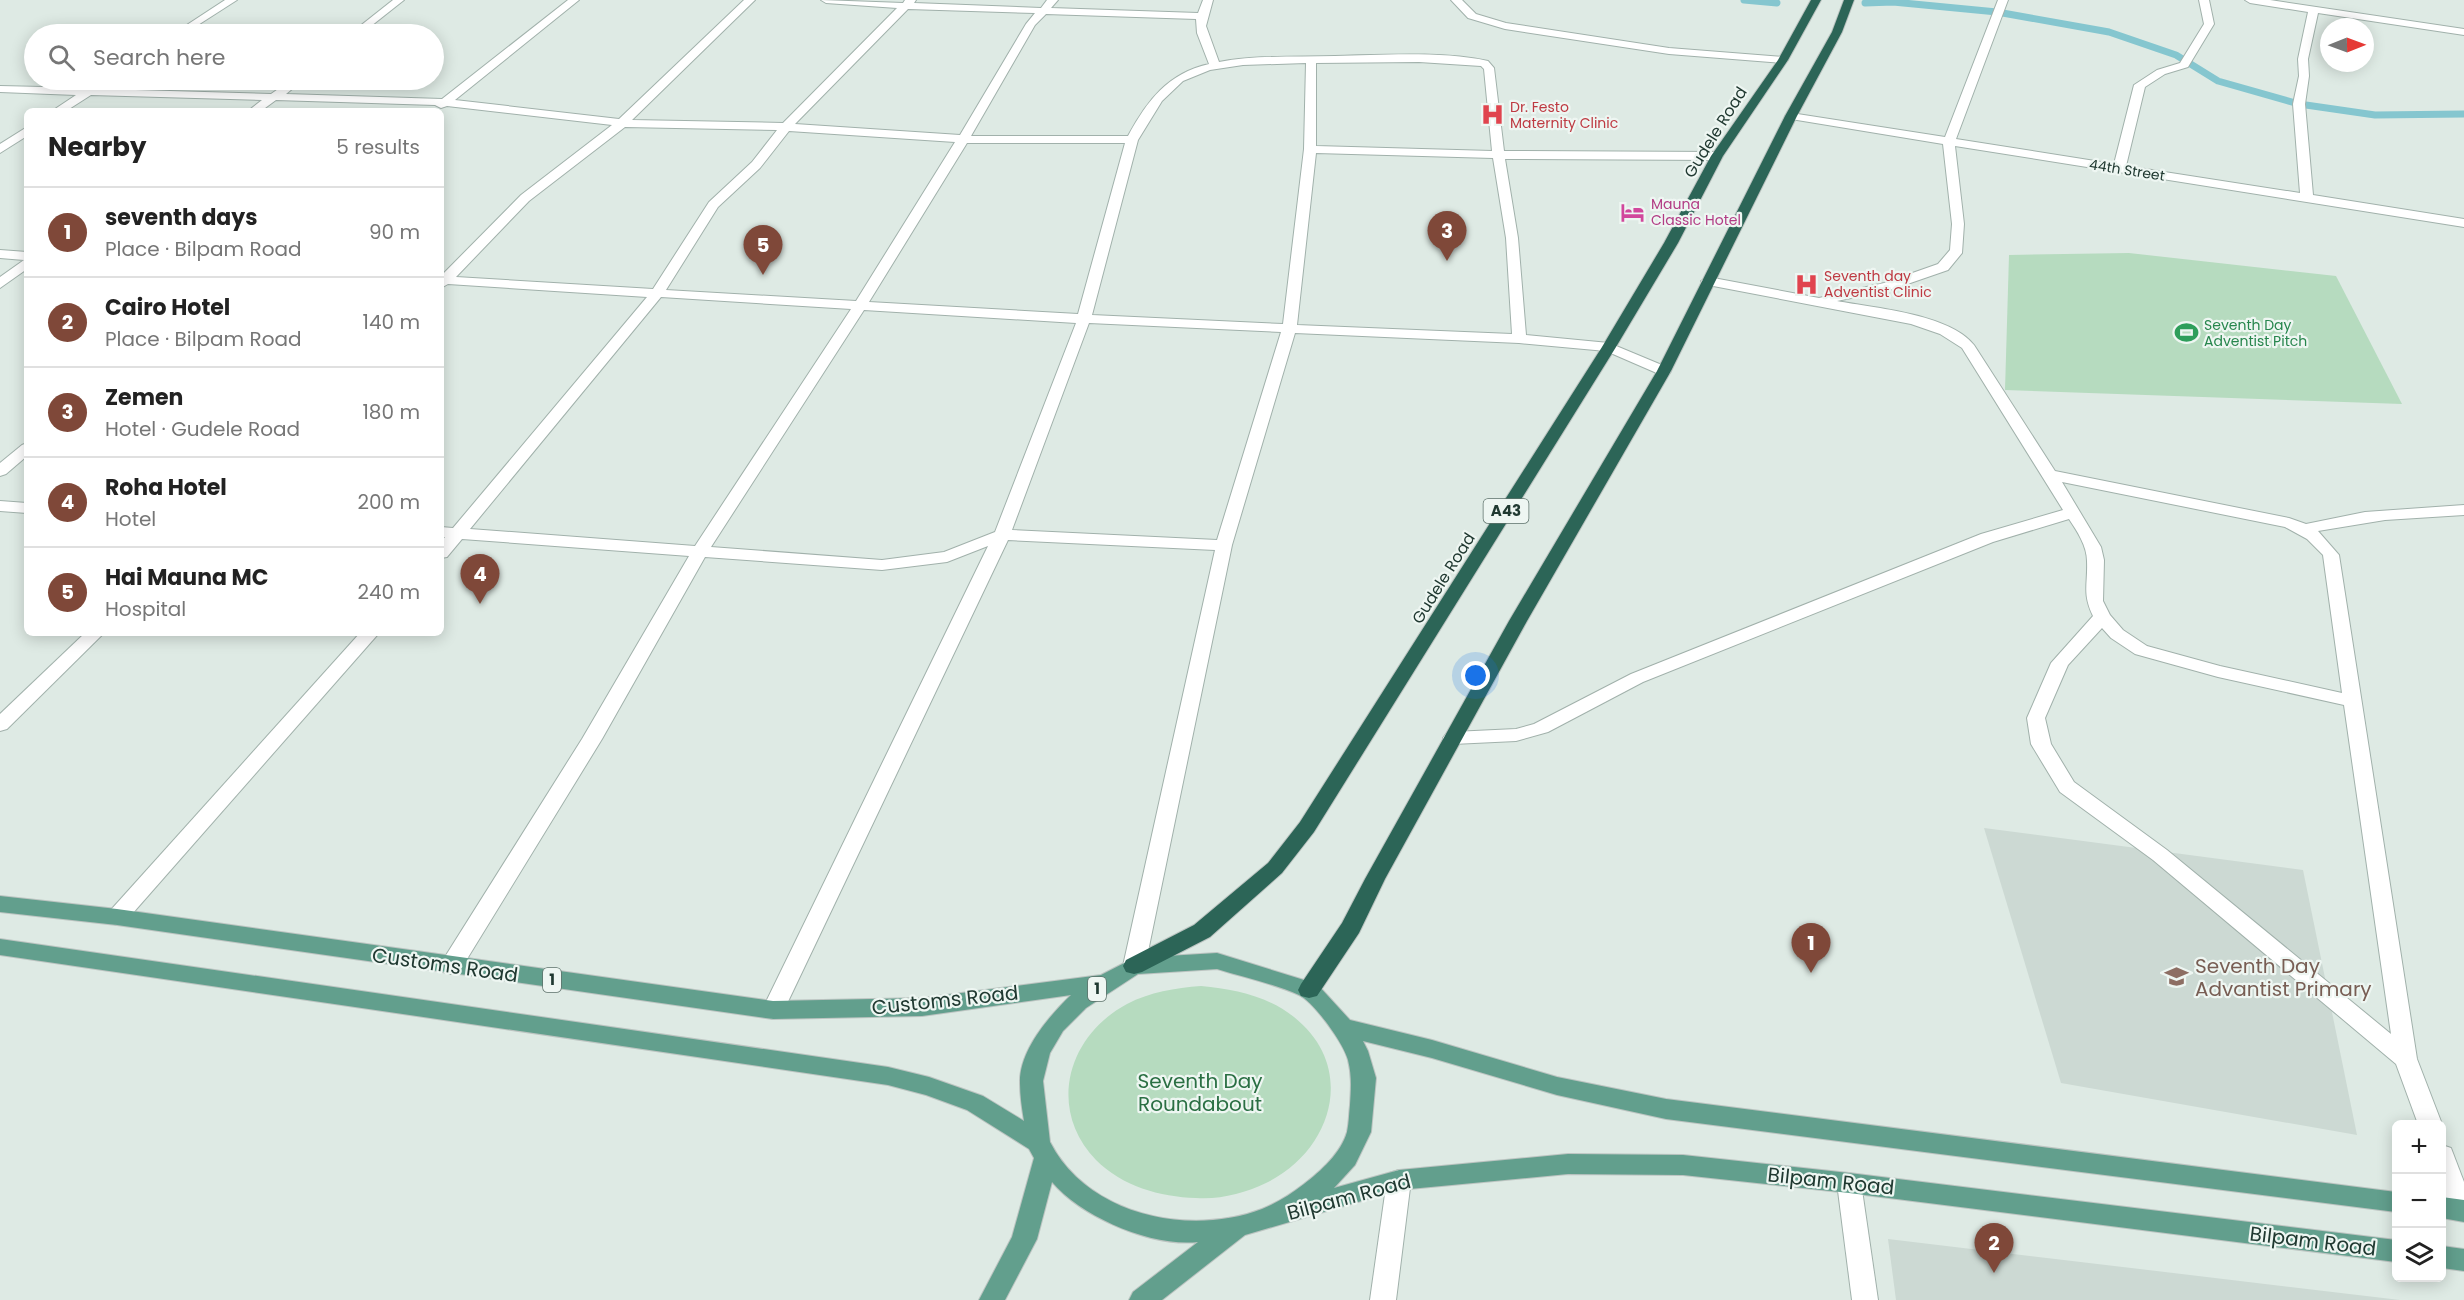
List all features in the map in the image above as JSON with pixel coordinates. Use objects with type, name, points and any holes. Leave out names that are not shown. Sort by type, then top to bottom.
[{"type":"highway","name":"Gudele Road","points":[[1134,966],[1202,932],[1275,868],[1307,827],[1609,347],[1671,243],[1717,156],[1784,60],[1816,0]]},
{"type":"highway","points":[[1309,990],[1351,927],[1453,738],[1664,371],[1791,116],[1837,32],[1849,0]]},
{"type":"main road","name":"Customs Road","points":[[0,904],[117,917],[773,1010],[922,1007],[1106,983]]},
{"type":"main road","name":"1","points":[[0,947],[888,1076],[929,1086],[975,1103],[1042,1150],[1071,1187],[1105,1211],[1147,1226],[1192,1232],[1237,1227],[1268,1218],[1299,1202],[1325,1182],[1346,1158],[1359,1132],[1364,1078],[1357,1051],[1343,1027],[1309,990],[1217,961],[1134,966],[1078,1002],[1055,1025],[1039,1052],[1031,1081],[1042,1150]]},
{"type":"main road","points":[[1343,1027],[1432,1049],[1557,1086],[1666,1109],[2392,1201]]},
{"type":"main road","points":[[992,1300],[1024,1239],[1042,1150]]},
{"type":"main road","name":"Bilpam Road","points":[[1268,1218],[1399,1180],[1568,1164],[1683,1165],[1849,1182],[2392,1250]]},
{"type":"main road","points":[[1142,1300],[1237,1227]]},
{"type":"main road","points":[[2446,1258],[2464,1260]]},
{"type":"street","points":[[194,24],[232,0]]},
{"type":"street","points":[[368,24],[399,0]]},
{"type":"street","points":[[438,108],[574,0]]},
{"type":"street","points":[[444,279],[525,198],[622,123],[750,0]]},
{"type":"street","points":[[826,0],[1049,5],[1200,16]]},
{"type":"street","points":[[1208,0],[1200,16],[1204,39],[1215,66]]},
{"type":"street","points":[[1456,0],[1472,16],[1506,26],[1669,51],[1784,60]]},
{"type":"street","points":[[1816,302],[1888,286],[1944,267],[1957,250],[1958,224],[1949,142],[2003,0]]},
{"type":"street","points":[[2119,168],[2140,86],[2161,72],[2184,65],[2209,24],[2204,0]]},
{"type":"street","points":[[2250,0],[2464,32]]},
{"type":"street","points":[[444,550],[657,293],[713,205],[756,165],[786,127],[908,3]]},
{"type":"street","points":[[451,966],[592,739],[699,552],[861,304],[964,139],[1031,24],[1049,5]]},
{"type":"street","points":[[2307,198],[2299,104],[2304,76],[2303,59],[2314,10]]},
{"type":"street","points":[[773,1010],[1002,535],[1084,319],[1132,140],[1143,117],[1157,99],[1180,78],[1215,66],[1250,62],[1392,59],[1484,63],[1489,68],[1498,155],[1512,238],[1519,339]]},
{"type":"street","points":[[1134,966],[1224,545],[1290,327],[1310,149],[1311,60]]},
{"type":"street","points":[[0,89],[24,90]]},
{"type":"street","points":[[29,90],[445,102],[622,123],[786,127],[964,139],[1132,140]]},
{"type":"street","points":[[63,108],[90,90]]},
{"type":"street","points":[[259,108],[285,90]]},
{"type":"street","name":"44th Street","points":[[1791,116],[2464,223]]},
{"type":"street","points":[[0,149],[24,133]]},
{"type":"street","points":[[1310,149],[1498,155],[1717,156]]},
{"type":"street","points":[[0,254],[24,256]]},
{"type":"street","points":[[0,284],[24,265]]},
{"type":"street","points":[[444,281],[1084,319],[1519,339],[1609,347],[1664,371]]},
{"type":"street","points":[[1708,281],[1933,325],[1953,333],[1967,345],[2093,547],[2096,560],[2094,601],[2102,616],[2117,634],[2141,650],[2218,671],[2353,701]]},
{"type":"street","points":[[0,471],[24,451]]},
{"type":"street","points":[[2049,475],[2289,523],[2306,529],[2320,540],[2331,555],[2406,1059],[2428,1120]]},
{"type":"street","points":[[0,506],[24,508]]},
{"type":"street","points":[[2306,529],[2342,519],[2373,514],[2464,510]]},
{"type":"street","points":[[1453,738],[1516,735],[1541,728],[1637,678],[1976,542],[2073,512]]},
{"type":"street","points":[[444,532],[882,565],[947,557],[1002,535],[1224,545]]},
{"type":"street","points":[[2102,616],[2060,663],[2036,718],[2041,744],[2067,788],[2160,855],[2406,1059]]},
{"type":"street","points":[[0,725],[92,636]]},
{"type":"street","points":[[117,917],[367,636]]},
{"type":"street","points":[[2446,1171],[2456,1210]]},
{"type":"street","points":[[1383,1300],[1399,1180]]},
{"type":"street","points":[[1849,1182],[1865,1300]]},
{"type":"shaded area","name":"Seventh Day Advantist Primary","points":[[1984,828],[2303,870],[2357,1135],[2061,1083]]},
{"type":"shaded area","points":[[1888,1239],[2400,1300],[1896,1300]]},
{"type":"green space","name":"Seventh Day Adventist Pitch","points":[[2129,253],[2336,276],[2402,404],[2005,390],[2009,255]]},
{"type":"green space","name":"Seventh Day Roundabout","points":[[1201,986],[1226,989],[1262,999],[1294,1017],[1314,1037],[1326,1060],[1331,1083],[1329,1107],[1321,1130],[1307,1151],[1289,1169],[1266,1183],[1223,1197],[1169,1195],[1142,1188],[1118,1177],[1096,1160],[1081,1140],[1072,1119],[1068,1097],[1071,1075],[1078,1054],[1090,1035],[1106,1018],[1127,1004],[1145,996],[1172,989]]},
{"type":"waterway","points":[[1744,0],[1777,3]]},
{"type":"waterway","points":[[1865,3],[1893,2],[1997,12],[2109,32],[2176,55],[2218,81],[2299,104],[2375,115],[2464,114]]},
{"type":"place","name":"Dr. Festo Maternity Clinic","points":[[1492,115]]},
{"type":"place","name":"Mauna Classic Hotel","points":[[1633,212]]},
{"type":"place","name":"Zemen","points":[[1447,261]]},
{"type":"place","name":"Hai Mauna MC","points":[[763,275]]},
{"type":"place","name":"Seventh day Adventist Clinic","points":[[1806,284]]},
{"type":"place","name":"Seventh Day Adventist Pitch","points":[[2186,333]]},
{"type":"place","name":"Roha Hotel","points":[[480,604]]},
{"type":"place","name":"seventh days","points":[[1811,973]]},
{"type":"place","name":"Seventh Day Advantist Primary","points":[[2177,977]]},
{"type":"place","name":"Cairo Hotel","points":[[1994,1273]]}]
